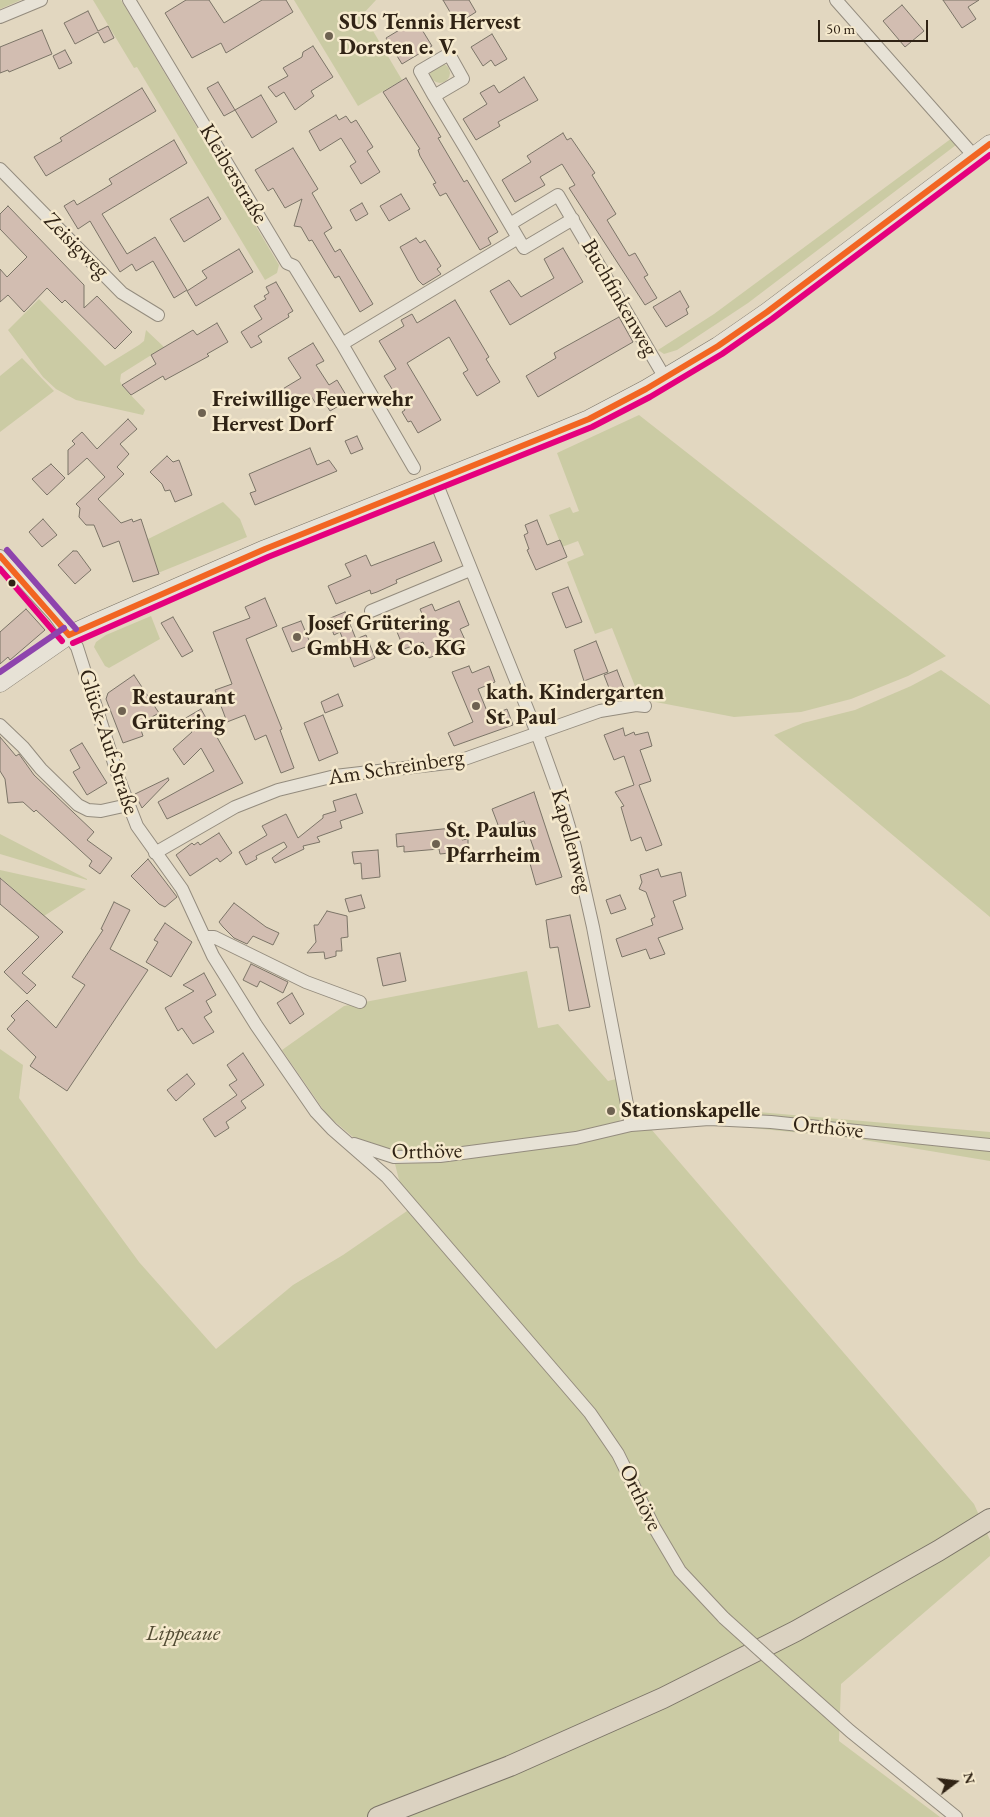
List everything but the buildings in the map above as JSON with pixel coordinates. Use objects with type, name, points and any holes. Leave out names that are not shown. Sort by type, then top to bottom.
[{"type":"main road","points":[[378,1817],[510,1766],[671,1693],[796,1631],[938,1551],[990,1519]]},
{"type":"street","points":[[0,17],[41,0]]},
{"type":"street","name":"Kleiberstraße","points":[[129,0],[287,263],[294,266],[342,344],[414,468]]},
{"type":"street","points":[[836,0],[974,156]]},
{"type":"street","points":[[342,344],[518,238],[434,96]]},
{"type":"street","points":[[0,683],[69,635],[265,549],[589,419],[666,378],[718,346],[775,306],[990,144]]},
{"type":"street","name":"Zeisigweg","points":[[0,169],[122,293],[158,315]]},
{"type":"street","name":"Buchfinkenweg","points":[[510,224],[558,195],[666,378]]},
{"type":"street","name":"Buchfinkenweg","points":[[518,238],[524,248],[573,219]]},
{"type":"street","name":"Kapellenweg","points":[[436,482],[537,733],[575,847],[593,926],[631,1124]]},
{"type":"street","name":"Glück-Auf-Straße","points":[[0,556],[69,635],[77,647],[128,805],[137,826],[182,889],[204,937],[256,1026],[316,1112],[332,1129],[350,1143]]},
{"type":"street","points":[[371,611],[470,570]]},
{"type":"street","name":"Am Schreinberg","points":[[155,853],[235,807],[278,790],[335,776],[456,762],[600,712],[636,705],[646,706]]},
{"type":"street","points":[[0,725],[78,805],[88,810],[101,811],[128,805]]},
{"type":"street","points":[[204,937],[214,937],[306,982],[360,1002]]},
{"type":"street","name":"Orthöve","points":[[350,1143],[394,1157],[440,1156],[576,1138],[631,1124],[689,1119],[730,1119],[990,1146]]},
{"type":"street","name":"Orthöve","points":[[350,1143],[393,1184],[590,1413],[622,1461],[654,1527],[680,1571],[724,1618],[850,1731],[956,1817]]},
{"type":"green space","points":[[0,0],[21,0],[0,9]]},
{"type":"green space","points":[[93,0],[121,0],[279,265],[277,273],[265,280],[137,67],[134,68]]},
{"type":"green space","points":[[294,0],[376,0],[363,14],[402,80],[358,106]]},
{"type":"green space","points":[[440,63],[447,66],[450,73],[447,80],[440,83],[433,80],[430,73],[433,66]]},
{"type":"green space","points":[[952,138],[956,145],[748,303],[677,350],[664,354],[658,350],[714,314]]},
{"type":"green space","points":[[39,299],[105,366],[144,341],[146,330],[164,347],[121,374],[120,381],[123,387],[145,410],[143,415],[76,400],[56,389],[43,377],[8,330]]},
{"type":"green space","points":[[22,358],[54,391],[0,432],[0,376]]},
{"type":"green space","points":[[639,415],[946,656],[908,676],[851,699],[801,712],[734,717],[640,699],[612,628],[595,634],[567,562],[584,555],[578,541],[562,547],[549,515],[570,507],[573,513],[579,511],[557,453]]},
{"type":"green space","points":[[223,502],[240,519],[247,537],[158,573],[146,540]]},
{"type":"green space","points":[[151,616],[160,639],[109,668],[105,666],[94,647],[96,642],[106,635]]},
{"type":"green space","points":[[941,670],[990,705],[990,917],[774,735],[803,723],[855,710],[911,686]]},
{"type":"green space","points":[[0,834],[87,879],[87,880],[0,854]]},
{"type":"green space","points":[[0,870],[86,889],[44,916],[0,877]]},
{"type":"green space","points":[[527,971],[538,1028],[558,1024],[608,1081],[616,1079],[623,1113],[619,1122],[576,1133],[439,1152],[393,1150],[353,1137],[327,1115],[282,1050],[344,1006]]},
{"type":"green space","name":"Lippeaue","points":[[0,1049],[23,1065],[19,1098],[139,1262],[216,1349],[293,1285],[343,1255],[407,1211],[395,1164],[442,1162],[651,1129],[974,1504],[990,1540],[990,1556],[841,1684],[839,1741],[940,1817],[0,1817]]},
{"type":"green space","points":[[688,1110],[758,1112],[990,1132],[990,1141],[684,1116]]},
{"type":"green space","points":[[723,1123],[990,1150],[990,1161],[852,1138],[722,1125],[692,1126]]},
{"type":"transit line","points":[[69,635],[265,549],[589,419],[646,389],[718,346],[767,312],[990,144]]},
{"type":"transit line","points":[[73,643],[268,557],[592,427],[650,397],[722,354],[772,319],[990,155]]},
{"type":"transit line","points":[[7,550],[76,629]]},
{"type":"transit line","points":[[0,556],[69,635]]},
{"type":"transit line","points":[[0,569],[62,641]]},
{"type":"transit line","points":[[0,672],[64,628]]},
{"type":"place","name":"SUS Tennis Hervest Dorsten e. V.","points":[[329,36]]},
{"type":"place","name":"Freiwillige Feuerwehr Hervest Dorf","points":[[202,413]]},
{"type":"place","name":"Josef Grütering GmbH & Co. KG","points":[[297,637]]},
{"type":"place","name":"kath. Kindergarten St. Paul","points":[[476,706]]},
{"type":"place","name":"Restaurant Grütering","points":[[122,711]]},
{"type":"place","name":"St. Paulus Pfarrheim","points":[[436,844]]},
{"type":"place","name":"Stationskapelle","points":[[611,1111]]}]
